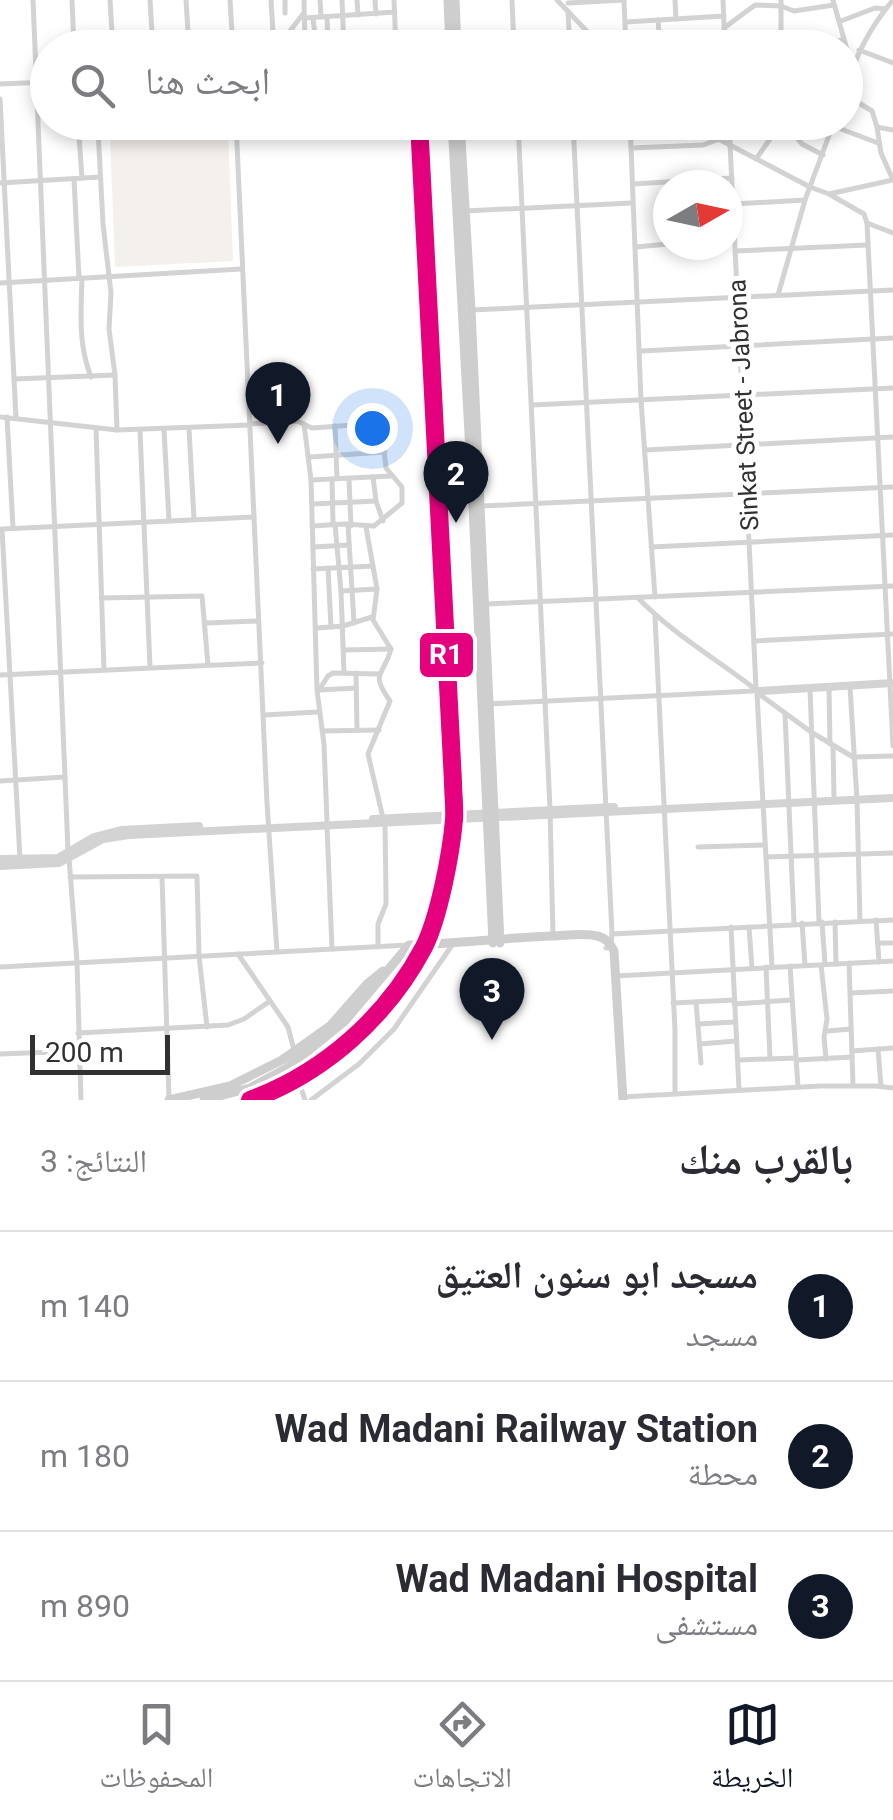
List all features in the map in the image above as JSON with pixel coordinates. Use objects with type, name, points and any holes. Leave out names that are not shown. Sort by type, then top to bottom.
[{"type":"main road","points":[[448,0],[449,30]]},
{"type":"main road","points":[[455,0],[456,30]]},
{"type":"main road","points":[[453,140],[467,310]]},
{"type":"main road","points":[[461,140],[496,941]]},
{"type":"main road","points":[[169,1100],[230,1086],[295,1056],[345,1022],[408,945],[553,936],[596,936],[610,942]]},
{"type":"main road","points":[[496,941],[610,942]]},
{"type":"main road","points":[[610,942],[621,1099]]},
{"type":"main road","points":[[204,1100],[250,1088],[287,1068],[295,1056]]},
{"type":"street","points":[[34,0],[35,30]]},
{"type":"street","points":[[72,0],[73,30]]},
{"type":"street","points":[[110,0],[112,30]]},
{"type":"street","points":[[150,0],[152,30]]},
{"type":"street","points":[[186,0],[188,30]]},
{"type":"street","points":[[230,0],[232,30]]},
{"type":"street","points":[[271,0],[274,30]]},
{"type":"street","points":[[285,0],[285,13]]},
{"type":"street","points":[[304,0],[305,30]]},
{"type":"street","points":[[318,30],[320,0]]},
{"type":"street","points":[[342,0],[343,30]]},
{"type":"street","points":[[357,0],[358,15]]},
{"type":"street","points":[[374,0],[376,14]]},
{"type":"street","points":[[394,0],[396,30]]},
{"type":"street","points":[[512,0],[513,30]]},
{"type":"street","points":[[557,0],[568,5],[589,30]]},
{"type":"street","points":[[568,5],[624,0],[626,30]]},
{"type":"street","points":[[675,0],[676,19]]},
{"type":"street","points":[[723,0],[724,28]]},
{"type":"street","points":[[863,44],[893,0]]},
{"type":"street","points":[[724,28],[755,4],[781,3],[800,10],[834,2],[842,30]]},
{"type":"street","points":[[781,3],[781,30]]},
{"type":"street","points":[[568,5],[569,30]]},
{"type":"street","points":[[840,22],[874,8],[886,8]]},
{"type":"street","points":[[305,15],[395,12]]},
{"type":"street","points":[[292,30],[305,15]]},
{"type":"street","points":[[626,22],[724,16]]},
{"type":"street","points":[[320,17],[324,30]]},
{"type":"street","points":[[658,20],[659,30]]},
{"type":"street","points":[[863,52],[893,63]]},
{"type":"street","points":[[0,84],[30,82]]},
{"type":"street","points":[[0,99],[16,418]]},
{"type":"street","points":[[829,194],[893,180],[878,143],[872,111],[863,104]]},
{"type":"street","points":[[878,127],[893,130]]},
{"type":"street","points":[[863,137],[878,143]]},
{"type":"street","points":[[40,140],[64,778],[77,962],[81,1100]]},
{"type":"street","points":[[79,140],[80,338],[91,377]]},
{"type":"street","points":[[98,140],[118,430]]},
{"type":"street","points":[[237,140],[276,952]]},
{"type":"street","points":[[519,140],[553,936]]},
{"type":"street","points":[[575,140],[610,942],[668,930],[893,920]]},
{"type":"street","points":[[631,140],[655,597]]},
{"type":"street","points":[[631,148],[702,145],[718,140],[829,194],[864,214],[868,223],[879,488],[889,586],[893,744]]},
{"type":"street","name":"Sinkat Street - Jabrona","points":[[730,140],[732,170]]},
{"type":"street","points":[[756,158],[770,140]]},
{"type":"street","points":[[798,140],[822,155]]},
{"type":"street","points":[[778,295],[805,200],[828,140]]},
{"type":"street","points":[[2,183],[100,177]]},
{"type":"street","points":[[633,184],[653,184]]},
{"type":"street","points":[[743,203],[805,200]]},
{"type":"street","points":[[465,211],[633,204]]},
{"type":"street","points":[[868,223],[893,233]]},
{"type":"street","points":[[635,247],[653,245]]},
{"type":"street","points":[[743,251],[868,245]]},
{"type":"street","name":"Sinkat Street - Jabrona","points":[[735,260],[770,925],[770,1058]]},
{"type":"street","points":[[0,283],[242,268]]},
{"type":"street","points":[[467,310],[893,290]]},
{"type":"street","points":[[640,352],[893,338]]},
{"type":"street","points":[[14,379],[115,375]]},
{"type":"street","points":[[532,405],[893,388]]},
{"type":"street","points":[[13,528],[4,417],[118,430],[297,421],[312,428],[381,423],[386,468],[402,487],[399,506],[374,526],[312,526]]},
{"type":"street","points":[[304,424],[310,457],[318,712],[332,949]]},
{"type":"street","points":[[335,426],[332,504],[344,673]]},
{"type":"street","points":[[96,429],[104,670]]},
{"type":"street","points":[[190,429],[194,519]]},
{"type":"street","points":[[140,430],[150,668]]},
{"type":"street","points":[[164,430],[169,521]]},
{"type":"street","points":[[645,450],[893,438]]},
{"type":"street","points":[[310,457],[385,452]]},
{"type":"street","points":[[311,480],[391,476]]},
{"type":"street","points":[[373,478],[383,520]]},
{"type":"street","points":[[350,479],[354,623]]},
{"type":"street","points":[[476,507],[893,487]]},
{"type":"street","points":[[312,504],[376,501]]},
{"type":"street","points":[[20,859],[1,529],[254,517]]},
{"type":"street","points":[[366,527],[376,589],[372,617],[390,649]]},
{"type":"street","points":[[651,547],[893,535]]},
{"type":"street","points":[[313,547],[349,545]]},
{"type":"street","points":[[313,569],[373,566]]},
{"type":"street","points":[[328,568],[331,627]]},
{"type":"street","points":[[480,604],[889,586]]},
{"type":"street","points":[[341,591],[376,589]]},
{"type":"street","points":[[102,598],[202,596],[208,665]]},
{"type":"street","points":[[638,598],[655,617],[832,746],[853,758],[893,756]]},
{"type":"street","points":[[316,628],[343,626],[372,617]]},
{"type":"street","points":[[655,617],[675,1094]]},
{"type":"street","points":[[206,623],[259,621]]},
{"type":"street","points":[[754,641],[891,634]]},
{"type":"street","points":[[344,650],[390,649]]},
{"type":"street","points":[[378,946],[378,924],[386,904],[384,821],[368,758],[390,701],[380,686],[379,674],[390,649]]},
{"type":"street","points":[[0,675],[262,663]]},
{"type":"street","points":[[356,673],[357,730]]},
{"type":"street","points":[[318,690],[330,674],[379,674]]},
{"type":"street","points":[[486,704],[892,683]]},
{"type":"street","points":[[850,686],[860,921]]},
{"type":"street","points":[[318,690],[356,688]]},
{"type":"street","points":[[828,688],[834,796]]},
{"type":"street","points":[[810,689],[826,1059]]},
{"type":"street","points":[[264,716],[318,712]]},
{"type":"street","points":[[785,714],[792,857],[805,965]]},
{"type":"street","points":[[322,731],[380,730]]},
{"type":"street","points":[[0,781],[64,778]]},
{"type":"street","points":[[0,863],[53,864],[94,837],[122,830],[893,796]]},
{"type":"street","points":[[815,799],[856,797]]},
{"type":"street","points":[[698,848],[765,846]]},
{"type":"street","points":[[766,858],[893,853]]},
{"type":"street","points":[[0,863],[69,856]]},
{"type":"street","points":[[70,877],[197,876],[206,1027]]},
{"type":"street","points":[[162,877],[169,1100]]},
{"type":"street","points":[[876,920],[879,962]]},
{"type":"street","points":[[835,922],[836,964]]},
{"type":"street","points":[[749,926],[752,968]]},
{"type":"street","points":[[731,927],[739,1090]]},
{"type":"street","points":[[878,943],[893,942]]},
{"type":"street","points":[[238,954],[288,1028],[300,1085],[308,1100],[359,1064],[382,1042],[452,944]]},
{"type":"street","points":[[0,967],[408,945]]},
{"type":"street","points":[[614,976],[893,961]]},
{"type":"street","points":[[849,963],[852,1086]]},
{"type":"street","points":[[790,966],[798,1087]]},
{"type":"street","points":[[850,994],[893,991]]},
{"type":"street","points":[[673,1003],[792,1000]]},
{"type":"street","points":[[78,1033],[236,1023],[270,1001]]},
{"type":"street","points":[[696,1002],[701,1062]]},
{"type":"street","points":[[697,1024],[735,1022]]},
{"type":"street","points":[[827,1031],[851,1029]]},
{"type":"street","points":[[700,1044],[736,1041]]},
{"type":"street","points":[[738,1060],[826,1059],[893,1048]]},
{"type":"street","points":[[878,1049],[880,1086]]},
{"type":"street","points":[[0,1054],[79,1051]]},
{"type":"street","points":[[274,1100],[300,1085]]},
{"type":"street","points":[[621,1099],[798,1087],[893,1088]]},
{"type":"shaded area","points":[[110,140],[228,140],[233,261],[115,267]]},
{"type":"transit line","name":"R1","points":[[250,1100],[277,1089],[328,1058],[392,997],[424,947],[439,903],[450,850],[454,806],[420,140]]},
{"type":"place","name":"مسجد ابو سنون العتيق","points":[[278,444]]},
{"type":"place","name":"Wad Madani Railway Station","points":[[456,523]]},
{"type":"place","name":"Wad Madani Hospital","points":[[492,1040]]}]
